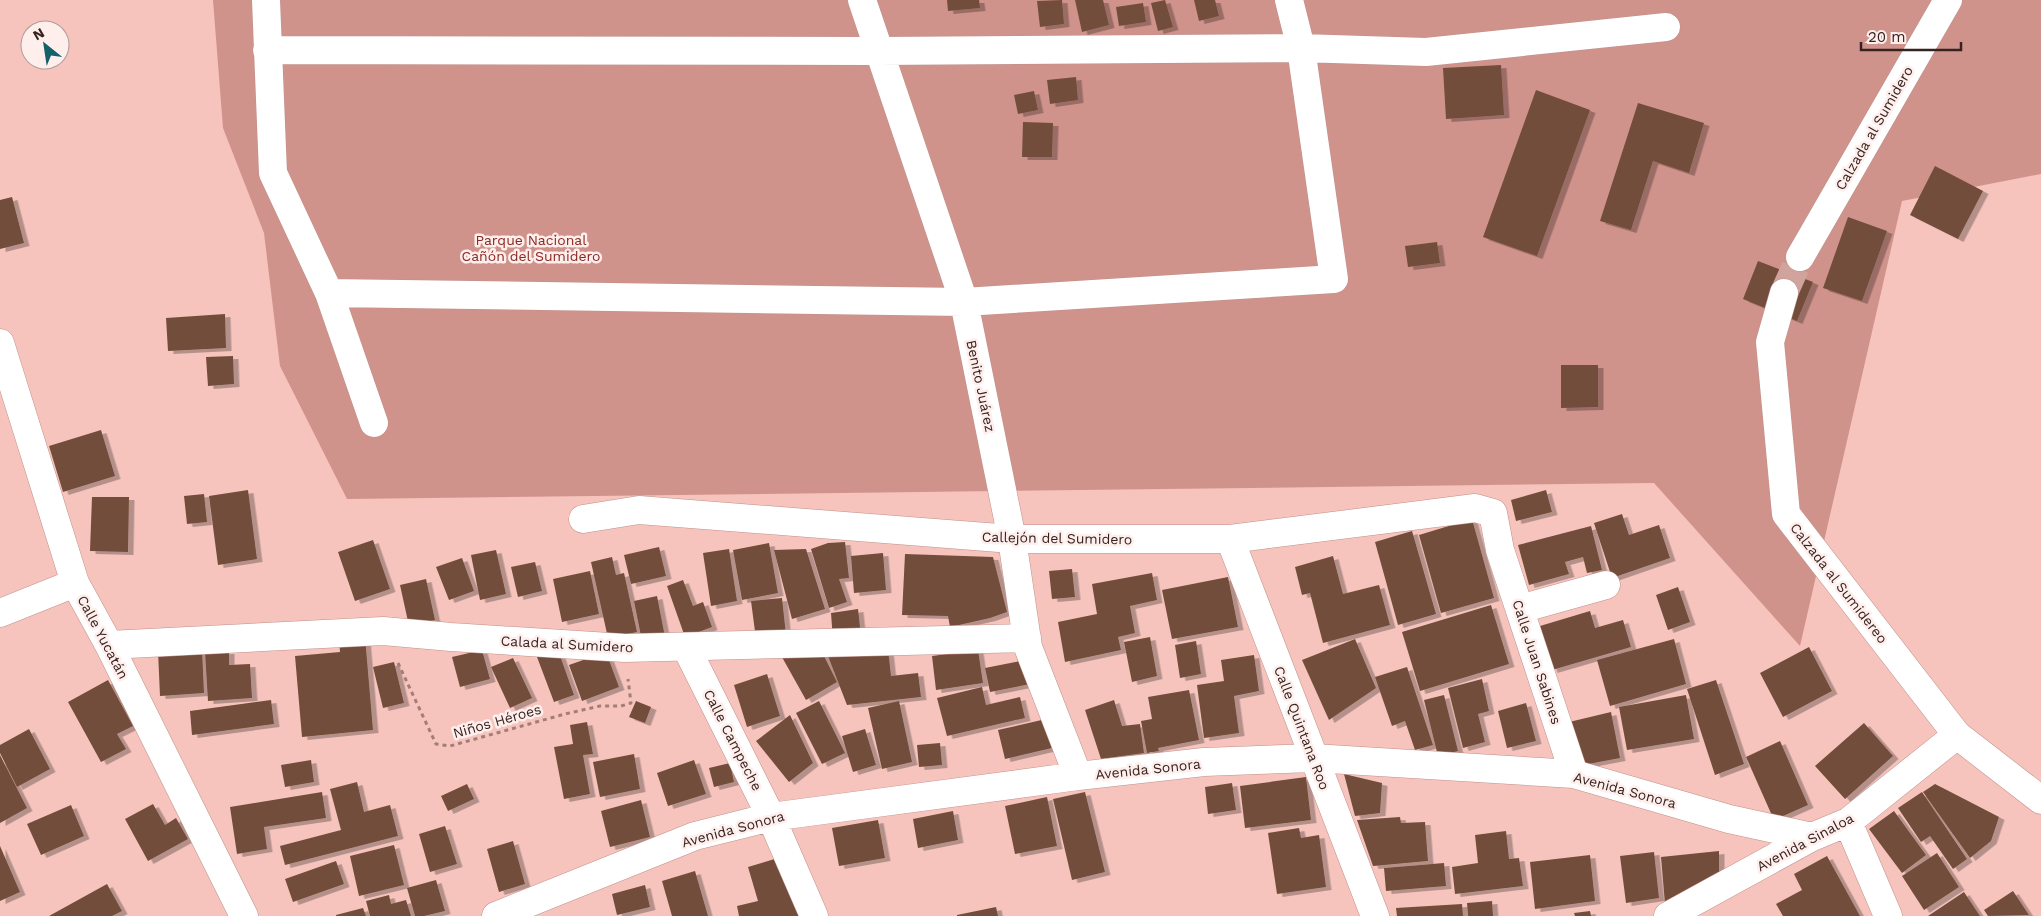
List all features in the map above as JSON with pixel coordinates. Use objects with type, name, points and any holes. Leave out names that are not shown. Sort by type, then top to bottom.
[{"type":"street","points":[[266,0],[273,173],[329,293],[374,423]]},
{"type":"street","name":"Benito Juárez","points":[[862,0],[964,302],[1012,540],[1028,647],[1078,776]]},
{"type":"street","points":[[329,293],[964,302],[1334,279],[1301,48],[1289,0]]},
{"type":"street","name":"Calzada al Sumidero","points":[[1800,257],[1948,0]]},
{"type":"street","points":[[267,50],[878,51],[1301,48],[1426,52],[1666,27]]},
{"type":"street","name":"Calzada al Sumidereo","points":[[1784,293],[1770,342],[1786,514],[1956,735]]},
{"type":"street","name":"Calle Yucatán","points":[[0,343],[74,584],[109,646],[244,916]]},
{"type":"street","name":"Callejón del Sumidero","points":[[582,519],[639,510],[1012,540],[1230,540],[1474,508],[1493,513],[1500,550]]},
{"type":"street","name":"Calle Quintana Roo","points":[[1230,540],[1375,916]]},
{"type":"street","name":"Calle Juan Sabines","points":[[1500,550],[1574,774]]},
{"type":"street","points":[[0,613],[74,584]]},
{"type":"street","points":[[1520,609],[1606,586]]},
{"type":"street","name":"Calada al Sumidero","points":[[109,646],[383,631],[625,648],[1026,638]]},
{"type":"street","name":"Calle Campeche","points":[[686,647],[771,817],[814,916]]},
{"type":"street","points":[[1956,735],[2041,800]]},
{"type":"street","name":"Avenida Sinaloa","points":[[1668,916],[1812,837],[1848,822],[1956,735]]},
{"type":"street","name":"Avenida Sonora","points":[[496,916],[695,836],[771,817],[1078,776],[1204,762],[1313,758],[1574,774],[1729,818],[1812,837]]},
{"type":"street","points":[[1848,822],[1888,916]]},
{"type":"path","name":"Niños Héroes","points":[[383,631],[436,744],[450,746],[565,714],[600,706],[621,706],[631,703],[625,648]]},
{"type":"green space","name":"Parque Nacional Cañón del Sumidero","points":[[213,0],[2041,0],[2041,174],[1902,201],[1800,646],[1654,483],[347,499],[280,366],[264,233],[223,128]]},
{"type":"building","points":[[947,0],[979,0],[980,8],[948,11]]},
{"type":"building","points":[[1062,0],[1064,24],[1040,27],[1037,1]]},
{"type":"building","points":[[1075,0],[1103,0],[1109,25],[1082,32]]},
{"type":"building","points":[[1165,0],[1173,27],[1158,31],[1151,3]]},
{"type":"building","points":[[1194,0],[1215,0],[1219,16],[1199,21]]},
{"type":"building","points":[[1143,3],[1146,22],[1119,26],[1116,7]]},
{"type":"building","points":[[1501,65],[1504,115],[1446,119],[1443,68]]},
{"type":"building","points":[[1076,77],[1078,100],[1050,104],[1047,80]]},
{"type":"building","points":[[1536,90],[1590,110],[1537,256],[1483,237]]},
{"type":"building","points":[[1034,91],[1038,110],[1018,114],[1014,95]]},
{"type":"building","points":[[1638,103],[1704,123],[1689,173],[1653,161],[1631,230],[1600,221]]},
{"type":"building","points":[[1023,122],[1053,123],[1052,157],[1022,157]]},
{"type":"building","points":[[1935,166],[1983,191],[1958,239],[1910,215]]},
{"type":"building","points":[[12,197],[24,243],[0,249],[0,200]]},
{"type":"building","points":[[1848,217],[1887,231],[1862,301],[1823,288]]},
{"type":"building","points":[[1437,242],[1440,263],[1408,267],[1405,246]]},
{"type":"building","points":[[1758,261],[1813,282],[1797,321],[1743,299]]},
{"type":"building","points":[[225,314],[226,348],[168,351],[166,318]]},
{"type":"building","points":[[233,356],[234,384],[208,386],[206,357]]},
{"type":"building","points":[[1561,365],[1598,365],[1598,407],[1561,408]]},
{"type":"building","points":[[101,430],[115,476],[63,492],[49,446]]},
{"type":"building","points":[[248,490],[257,559],[218,565],[209,496]]},
{"type":"building","points":[[1546,490],[1552,512],[1516,521],[1511,500]]},
{"type":"building","points":[[204,494],[207,522],[187,524],[184,496]]},
{"type":"building","points":[[92,497],[129,497],[128,552],[90,551]]},
{"type":"building","points":[[1622,514],[1629,535],[1659,525],[1670,558],[1612,578],[1594,523]]},
{"type":"building","points":[[1472,519],[1494,598],[1441,613],[1419,535]]},
{"type":"building","points":[[1591,526],[1602,570],[1587,573],[1583,557],[1565,562],[1569,574],[1529,585],[1518,545]]},
{"type":"building","points":[[1412,531],[1436,614],[1398,625],[1375,542]]},
{"type":"building","points":[[373,540],[390,589],[355,601],[338,552]]},
{"type":"building","points":[[845,542],[849,578],[839,579],[847,602],[829,608],[811,549],[828,543]]},
{"type":"building","points":[[769,543],[778,593],[742,600],[733,550]]},
{"type":"building","points":[[659,547],[666,576],[631,584],[624,555]]},
{"type":"building","points":[[729,549],[737,601],[711,606],[703,553]]},
{"type":"building","points":[[806,549],[825,609],[792,619],[774,550]]},
{"type":"building","points":[[496,550],[506,594],[480,600],[471,555]]},
{"type":"building","points":[[883,553],[886,590],[854,593],[851,556]]},
{"type":"building","points":[[905,554],[993,557],[1007,612],[950,627],[948,616],[902,615]]},
{"type":"building","points":[[1333,556],[1343,594],[1379,585],[1390,625],[1323,643],[1310,593],[1302,595],[1295,567]]},
{"type":"building","points":[[612,557],[616,575],[624,573],[637,632],[608,638],[591,562]]},
{"type":"building","points":[[462,558],[474,591],[449,600],[436,567]]},
{"type":"building","points":[[535,562],[542,591],[518,597],[511,567]]},
{"type":"building","points":[[1072,569],[1075,597],[1052,599],[1049,571]]},
{"type":"building","points":[[590,571],[599,614],[562,622],[553,579]]},
{"type":"building","points":[[1152,573],[1157,600],[1130,606],[1135,633],[1118,637],[1121,650],[1065,662],[1058,622],[1097,614],[1092,584]]},
{"type":"building","points":[[1228,577],[1238,627],[1172,639],[1162,590]]},
{"type":"building","points":[[426,579],[435,620],[409,626],[400,585]]},
{"type":"building","points":[[683,580],[693,606],[703,602],[712,627],[685,637],[667,586]]},
{"type":"building","points":[[1678,587],[1690,622],[1668,630],[1656,595]]},
{"type":"building","points":[[657,596],[665,637],[642,641],[634,601]]},
{"type":"building","points":[[782,598],[786,635],[756,639],[751,601]]},
{"type":"building","points":[[1491,605],[1509,664],[1420,691],[1402,632]]},
{"type":"building","points":[[858,609],[861,636],[833,640],[831,613]]},
{"type":"building","points":[[1590,611],[1595,628],[1623,620],[1631,647],[1552,670],[1540,626]]},
{"type":"building","points":[[365,637],[373,730],[302,737],[295,656],[340,652],[339,639]]},
{"type":"building","points":[[1150,637],[1157,676],[1132,682],[1124,642]]},
{"type":"building","points":[[1355,639],[1376,688],[1329,720],[1302,660]]},
{"type":"building","points":[[1674,639],[1686,684],[1610,706],[1597,660]]},
{"type":"building","points":[[1196,641],[1201,674],[1180,678],[1175,645]]},
{"type":"building","points":[[819,646],[837,682],[806,700],[778,650]]},
{"type":"building","points":[[1809,647],[1832,691],[1783,717],[1760,673]]},
{"type":"building","points":[[202,649],[204,693],[160,696],[158,651]]},
{"type":"building","points":[[888,649],[891,676],[918,673],[921,697],[847,705],[826,651]]},
{"type":"building","points":[[482,650],[490,679],[460,687],[452,657]]},
{"type":"building","points":[[558,650],[574,695],[554,702],[537,657]]},
{"type":"building","points":[[978,650],[983,683],[936,690],[932,656]]},
{"type":"building","points":[[229,651],[229,665],[250,664],[252,698],[208,701],[205,652]]},
{"type":"building","points":[[606,652],[619,687],[582,701],[569,665]]},
{"type":"building","points":[[1254,655],[1259,691],[1234,696],[1239,733],[1204,738],[1197,685],[1224,681],[1221,660]]},
{"type":"building","points":[[513,658],[532,698],[510,708],[491,667]]},
{"type":"building","points":[[1025,660],[1030,684],[990,692],[985,668]]},
{"type":"building","points":[[394,662],[404,703],[383,708],[373,667]]},
{"type":"building","points":[[1407,667],[1433,745],[1415,750],[1405,721],[1392,726],[1375,677]]},
{"type":"building","points":[[767,674],[780,716],[747,727],[734,685]]},
{"type":"building","points":[[1482,679],[1489,711],[1478,714],[1485,742],[1463,748],[1448,688]]},
{"type":"building","points":[[108,680],[133,726],[117,734],[126,749],[101,762],[68,702]]},
{"type":"building","points":[[1716,680],[1744,764],[1715,775],[1687,689]]},
{"type":"building","points":[[982,687],[986,705],[1020,697],[1025,718],[947,736],[937,698]]},
{"type":"building","points":[[1189,690],[1199,740],[1158,748],[1159,751],[1147,753],[1141,721],[1152,719],[1148,697]]},
{"type":"building","points":[[1444,695],[1458,751],[1438,756],[1424,700]]},
{"type":"building","points":[[1686,695],[1694,739],[1627,750],[1619,707]]},
{"type":"building","points":[[271,700],[274,724],[192,735],[190,711]]},
{"type":"building","points":[[1114,700],[1122,726],[1140,724],[1144,753],[1101,759],[1085,710]]},
{"type":"building","points":[[636,701],[651,707],[645,723],[629,717]]},
{"type":"building","points":[[819,701],[845,753],[822,764],[796,713]]},
{"type":"building","points":[[899,701],[912,762],[882,769],[868,708]]},
{"type":"building","points":[[1526,703],[1536,741],[1507,748],[1498,711]]},
{"type":"building","points":[[1611,712],[1620,758],[1583,765],[1565,723]]},
{"type":"building","points":[[790,715],[813,763],[789,782],[756,741]]},
{"type":"building","points":[[1046,719],[1052,748],[1005,759],[998,730]]},
{"type":"building","points":[[587,722],[593,754],[583,755],[590,794],[564,799],[554,747],[573,744],[570,725]]},
{"type":"building","points":[[1864,723],[1893,756],[1845,799],[1815,766]]},
{"type":"building","points":[[29,729],[50,769],[17,787],[0,753],[0,745]]},
{"type":"building","points":[[865,729],[876,765],[853,772],[842,736]]},
{"type":"building","points":[[1780,741],[1808,805],[1774,820],[1746,757]]},
{"type":"building","points":[[940,743],[942,765],[919,767],[917,745]]},
{"type":"building","points":[[634,754],[640,789],[600,797],[593,762]]},
{"type":"building","points":[[0,755],[27,808],[0,823]]},
{"type":"building","points":[[311,760],[314,782],[285,787],[281,765]]},
{"type":"building","points":[[694,760],[706,794],[668,806],[657,773]]},
{"type":"building","points":[[730,763],[734,782],[714,787],[709,768]]},
{"type":"building","points":[[1344,774],[1382,783],[1380,813],[1355,816]]},
{"type":"building","points":[[1306,777],[1311,820],[1245,828],[1240,786]]},
{"type":"building","points":[[357,782],[364,812],[390,805],[398,836],[285,865],[280,846],[341,830],[330,789]]},
{"type":"building","points":[[1232,783],[1236,810],[1208,814],[1205,787]]},
{"type":"building","points":[[467,784],[474,799],[448,811],[441,796]]},
{"type":"building","points":[[1935,784],[1999,817],[1991,841],[1970,858],[1923,792]]},
{"type":"building","points":[[322,792],[326,818],[264,827],[267,849],[237,854],[230,807]]},
{"type":"building","points":[[1085,792],[1105,872],[1072,880],[1053,799]]},
{"type":"building","points":[[1922,792],[1967,859],[1953,869],[1930,836],[1921,842],[1898,808]]},
{"type":"building","points":[[1047,797],[1057,846],[1015,854],[1005,806]]},
{"type":"building","points":[[641,800],[650,837],[610,847],[601,811]]},
{"type":"building","points":[[153,804],[165,825],[176,818],[188,839],[148,861],[125,819]]},
{"type":"building","points":[[71,805],[84,836],[41,855],[27,824]]},
{"type":"building","points":[[953,811],[958,840],[918,848],[913,819]]},
{"type":"building","points":[[1894,811],[1926,855],[1902,873],[1869,829]]},
{"type":"building","points":[[1400,817],[1401,823],[1425,822],[1428,861],[1373,866],[1357,820]]},
{"type":"building","points":[[878,820],[885,858],[839,866],[832,828]]},
{"type":"building","points":[[445,826],[457,864],[430,872],[419,834]]},
{"type":"building","points":[[1299,828],[1301,838],[1319,835],[1326,887],[1277,894],[1268,833]]},
{"type":"building","points":[[1506,831],[1509,859],[1519,858],[1523,886],[1455,894],[1452,867],[1478,863],[1475,835]]},
{"type":"building","points":[[513,841],[525,884],[499,892],[487,849]]},
{"type":"building","points":[[394,845],[404,885],[359,896],[350,856]]},
{"type":"building","points":[[0,846],[20,892],[0,901]]},
{"type":"building","points":[[1719,851],[1719,878],[1665,904],[1661,857]]},
{"type":"building","points":[[1654,852],[1659,898],[1626,903],[1620,856]]},
{"type":"building","points":[[1937,853],[1959,887],[1924,910],[1902,876]]},
{"type":"building","points":[[1590,855],[1595,901],[1535,909],[1530,862]]},
{"type":"building","points":[[1827,856],[1860,916],[1783,916],[1776,904],[1802,890],[1794,874]]},
{"type":"building","points":[[781,857],[801,916],[739,916],[737,906],[758,901],[748,867]]},
{"type":"building","points":[[336,861],[344,884],[293,902],[285,879]]},
{"type":"building","points":[[1444,863],[1446,886],[1386,891],[1384,868]]},
{"type":"building","points":[[695,871],[708,916],[672,916],[662,881]]},
{"type":"building","points":[[436,880],[445,911],[415,916],[407,888]]},
{"type":"building","points":[[107,884],[122,911],[112,916],[49,916]]},
{"type":"building","points":[[645,885],[650,907],[617,915],[612,894]]},
{"type":"building","points":[[2013,891],[2029,915],[1988,916],[1984,910]]},
{"type":"building","points":[[1964,892],[1980,916],[1928,916]]},
{"type":"building","points":[[389,895],[391,904],[406,900],[411,916],[370,916],[366,901]]},
{"type":"building","points":[[1492,901],[1493,916],[1468,916],[1467,903]]},
{"type":"building","points":[[1462,904],[1463,916],[1397,916],[1396,908]]},
{"type":"building","points":[[996,907],[998,916],[957,916],[957,915]]},
{"type":"building","points":[[363,908],[366,916],[336,916],[336,915]]},
{"type":"building","points":[[1590,911],[1591,916],[1575,916],[1574,913]]},
{"type":"tunnel","points":[[1784,293],[1800,257]]}]
